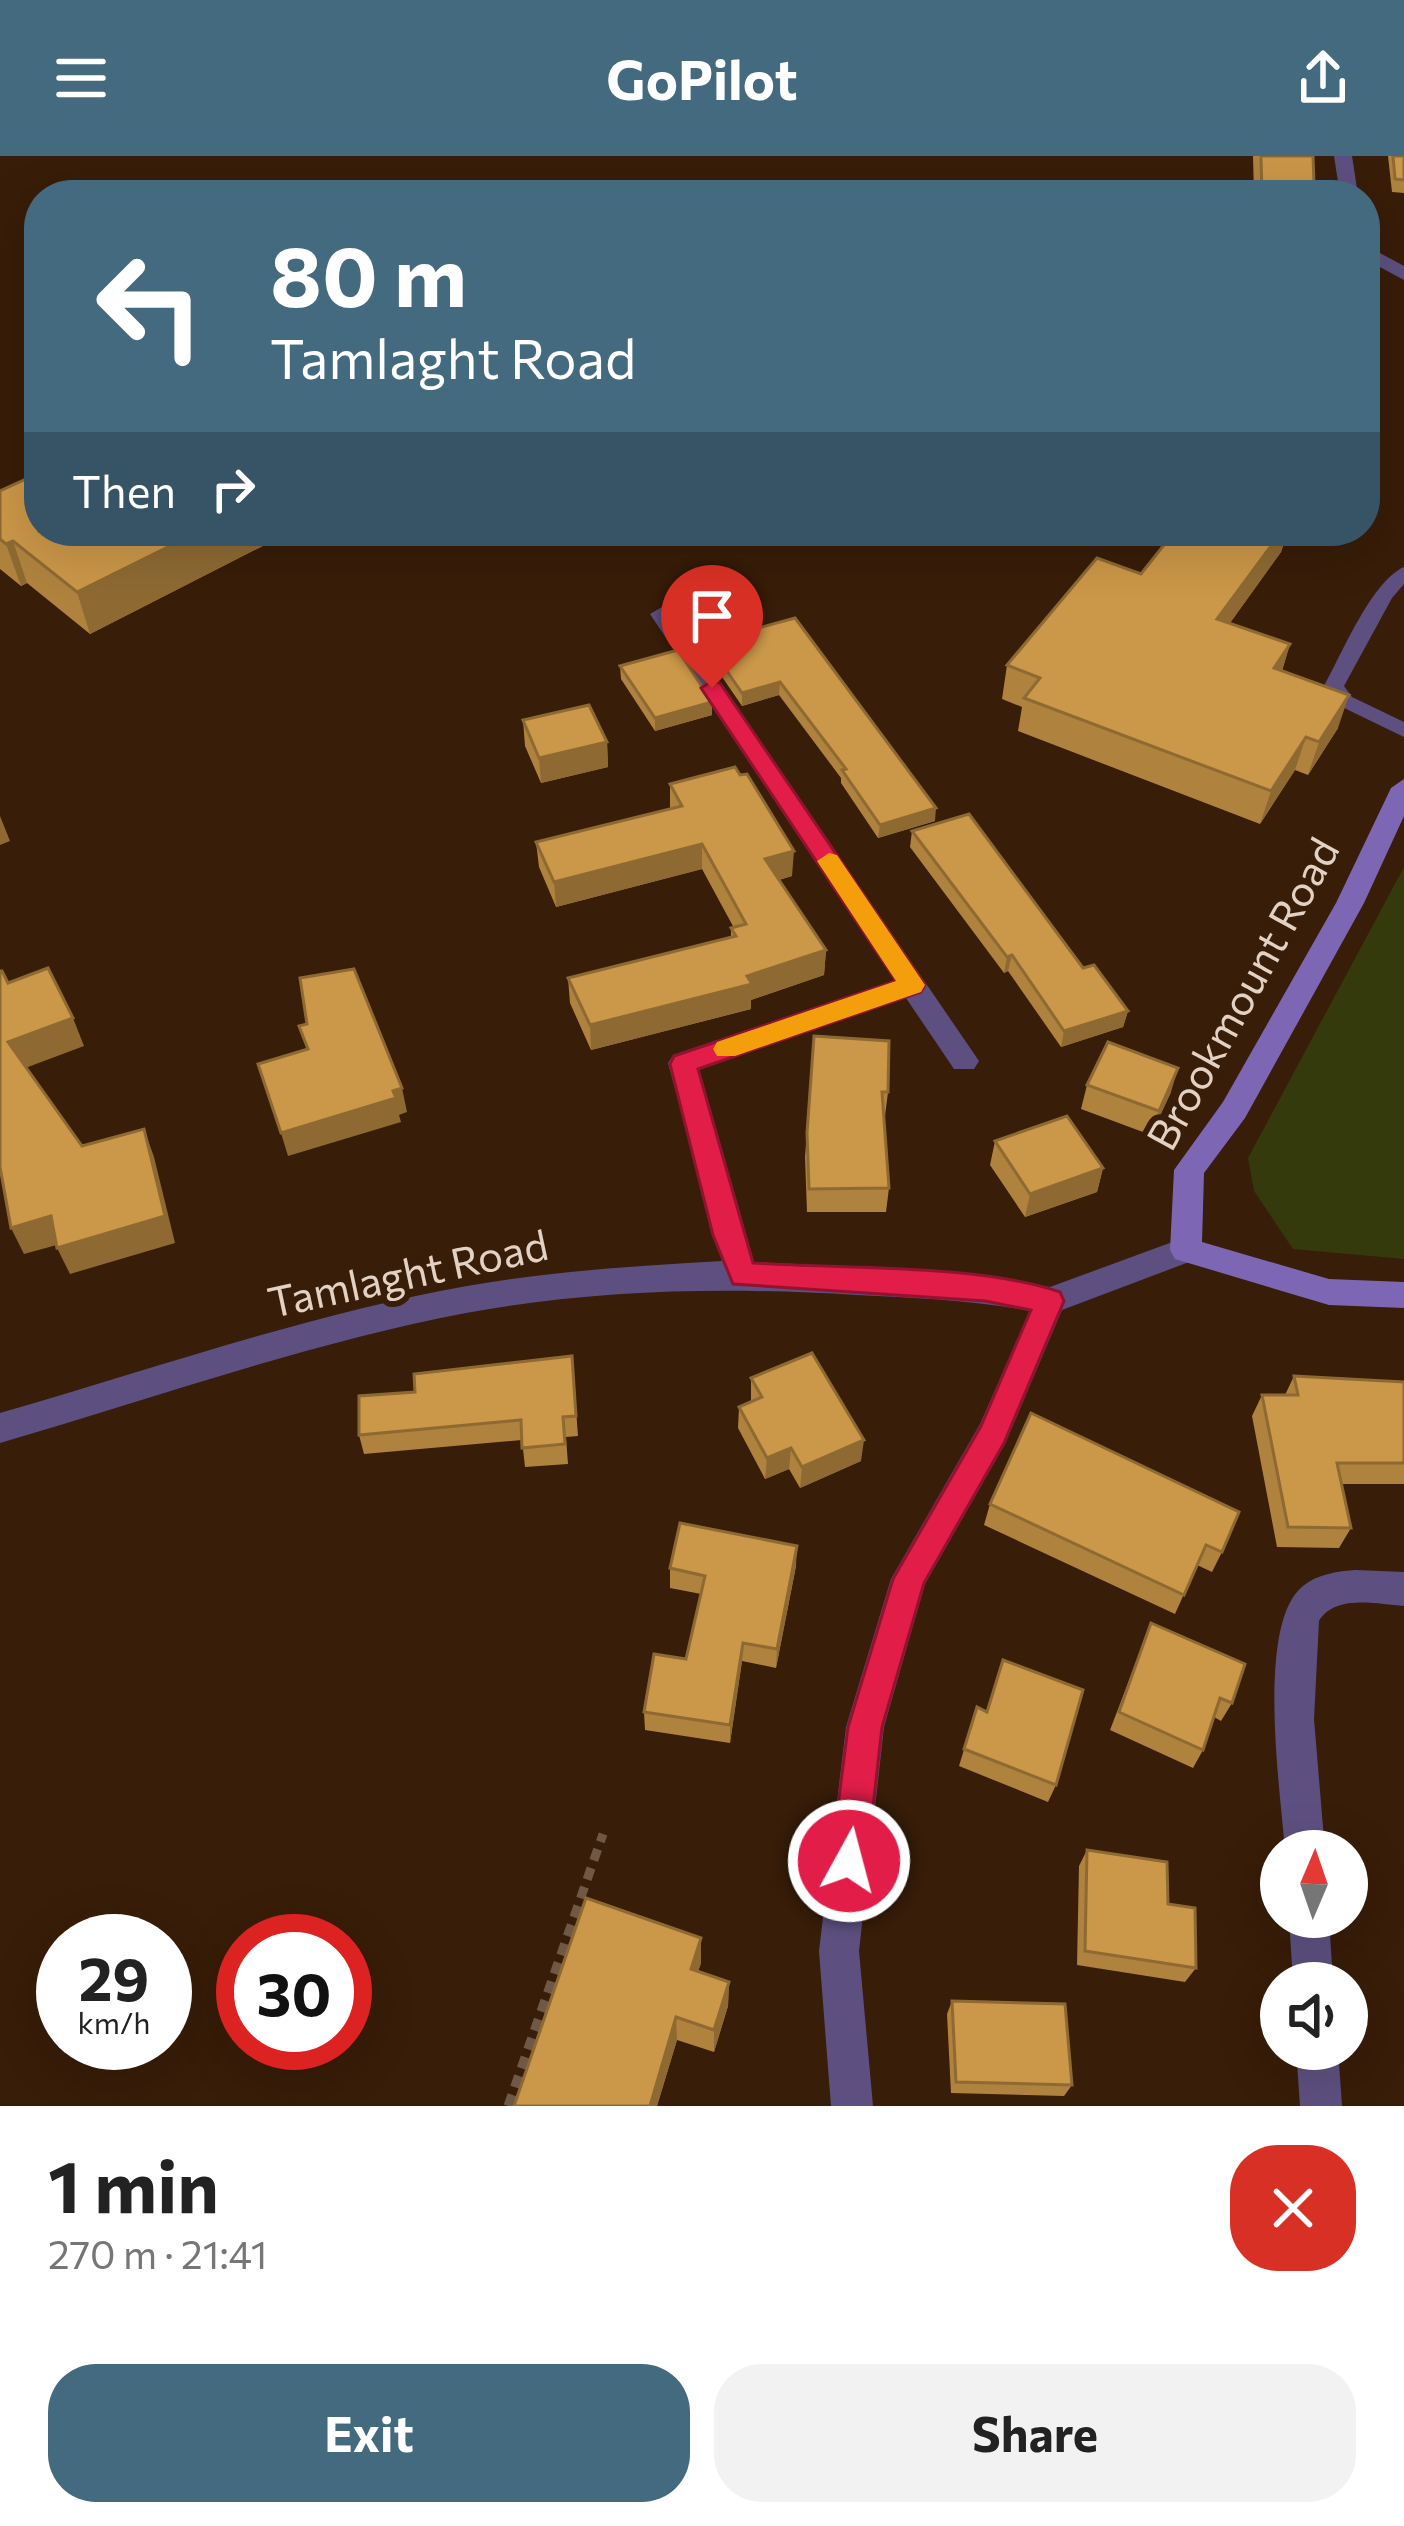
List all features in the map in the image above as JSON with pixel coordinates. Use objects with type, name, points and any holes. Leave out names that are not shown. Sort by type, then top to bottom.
[{"type":"street","points":[[662,614],[964,1061]]},
{"type":"street","name":"Brookmount Road","points":[[1186,1250],[1189,1170],[1234,1110],[1339,924],[1404,788]]},
{"type":"street","points":[[743,1275],[727,1235],[683,1064],[912,985]]},
{"type":"street","points":[[852,2106],[838,1951],[865,1727],[909,1579],[993,1433],[1050,1301],[1186,1250],[1329,1292],[1404,1295]]},
{"type":"street","name":"Tamlaght Road","points":[[0,1428],[264,1351],[463,1300],[572,1283],[743,1275],[985,1289],[1050,1301]]},
{"type":"street","points":[[1304,1830],[1293,1664],[1297,1628],[1311,1600],[1338,1589],[1404,1589]]},
{"type":"street","points":[[1318,2070],[1321,2106]]},
{"type":"lane","points":[[1404,573],[1384,595],[1334,686],[1345,701],[1404,730]]},
{"type":"path","points":[[508,2106],[603,1834]]},
{"type":"green space","points":[[1404,867],[1404,1259],[1293,1249],[1254,1191],[1248,1158]]},
{"type":"building","points":[[1261,156],[1313,156],[1314,180],[1262,180]]},
{"type":"building","points":[[1393,156],[1404,156],[1404,180],[1395,179]]},
{"type":"building","points":[[24,480],[24,546],[170,546],[77,592],[13,541],[6,544],[0,539],[0,491]]},
{"type":"building","points":[[1163,546],[1271,546],[1217,619],[1290,644],[1274,668],[1349,695],[1319,742],[1306,737],[1271,791],[1024,698],[1040,678],[1007,665],[1097,558],[1141,574]]},
{"type":"building","points":[[795,618],[936,808],[880,825],[842,770],[846,769],[780,682],[742,693],[707,642]]},
{"type":"building","points":[[678,650],[712,702],[655,718],[620,666]]},
{"type":"building","points":[[589,705],[607,742],[539,758],[523,720]]},
{"type":"building","points":[[735,767],[740,775],[747,774],[794,851],[765,859],[826,950],[747,976],[752,984],[590,1025],[568,978],[736,936],[731,928],[746,924],[702,844],[554,882],[536,842],[682,806],[670,784]]},
{"type":"building","points":[[969,814],[1083,968],[1094,965],[1128,1011],[1064,1031],[1012,955],[1007,957],[912,831]]},
{"type":"building","points":[[48,968],[73,1018],[8,1042],[82,1146],[144,1129],[165,1216],[57,1248],[51,1216],[11,1228],[0,1167],[0,971],[8,983]]},
{"type":"building","points":[[354,969],[402,1088],[393,1091],[396,1098],[281,1133],[258,1064],[308,1049],[299,1026],[307,1024],[300,978]]},
{"type":"building","points":[[814,1036],[889,1041],[888,1092],[882,1092],[889,1188],[809,1189],[807,1133]]},
{"type":"building","points":[[1108,1042],[1178,1068],[1159,1111],[1087,1085]]},
{"type":"building","points":[[1067,1116],[1103,1168],[1030,1194],[995,1141]]},
{"type":"building","points":[[812,1353],[864,1440],[802,1467],[791,1448],[767,1458],[739,1407],[762,1397],[751,1378]]},
{"type":"building","points":[[572,1356],[576,1416],[563,1417],[565,1444],[522,1448],[521,1420],[359,1435],[359,1396],[415,1392],[414,1374]]},
{"type":"building","points":[[1294,1376],[1404,1382],[1404,1463],[1337,1463],[1351,1528],[1288,1527],[1262,1395],[1298,1395]]},
{"type":"building","points":[[1031,1413],[1239,1512],[1222,1552],[1206,1545],[1184,1595],[990,1504]]},
{"type":"building","points":[[680,1523],[797,1546],[777,1649],[743,1643],[730,1725],[644,1712],[654,1654],[686,1659],[705,1576],[670,1568]]},
{"type":"building","points":[[1151,1623],[1245,1664],[1232,1703],[1220,1698],[1203,1750],[1119,1712]]},
{"type":"building","points":[[1003,1660],[1083,1690],[1056,1785],[964,1749],[977,1707],[987,1712]]},
{"type":"building","points":[[1087,1850],[1167,1862],[1168,1904],[1195,1908],[1196,1968],[1085,1951]]},
{"type":"building","points":[[586,1898],[701,1938],[691,1969],[729,1982],[714,2030],[676,2017],[650,2106],[514,2106]]},
{"type":"building","points":[[952,2001],[1065,2004],[1072,2085],[956,2082]]},
{"type":"slow traffic","points":[[726,1049],[912,985],[829,861]]},
{"type":"route","points":[[712,688],[912,985],[683,1064],[727,1235],[743,1275],[985,1289],[1050,1301],[993,1433],[909,1579],[865,1727],[849,1861]]}]
